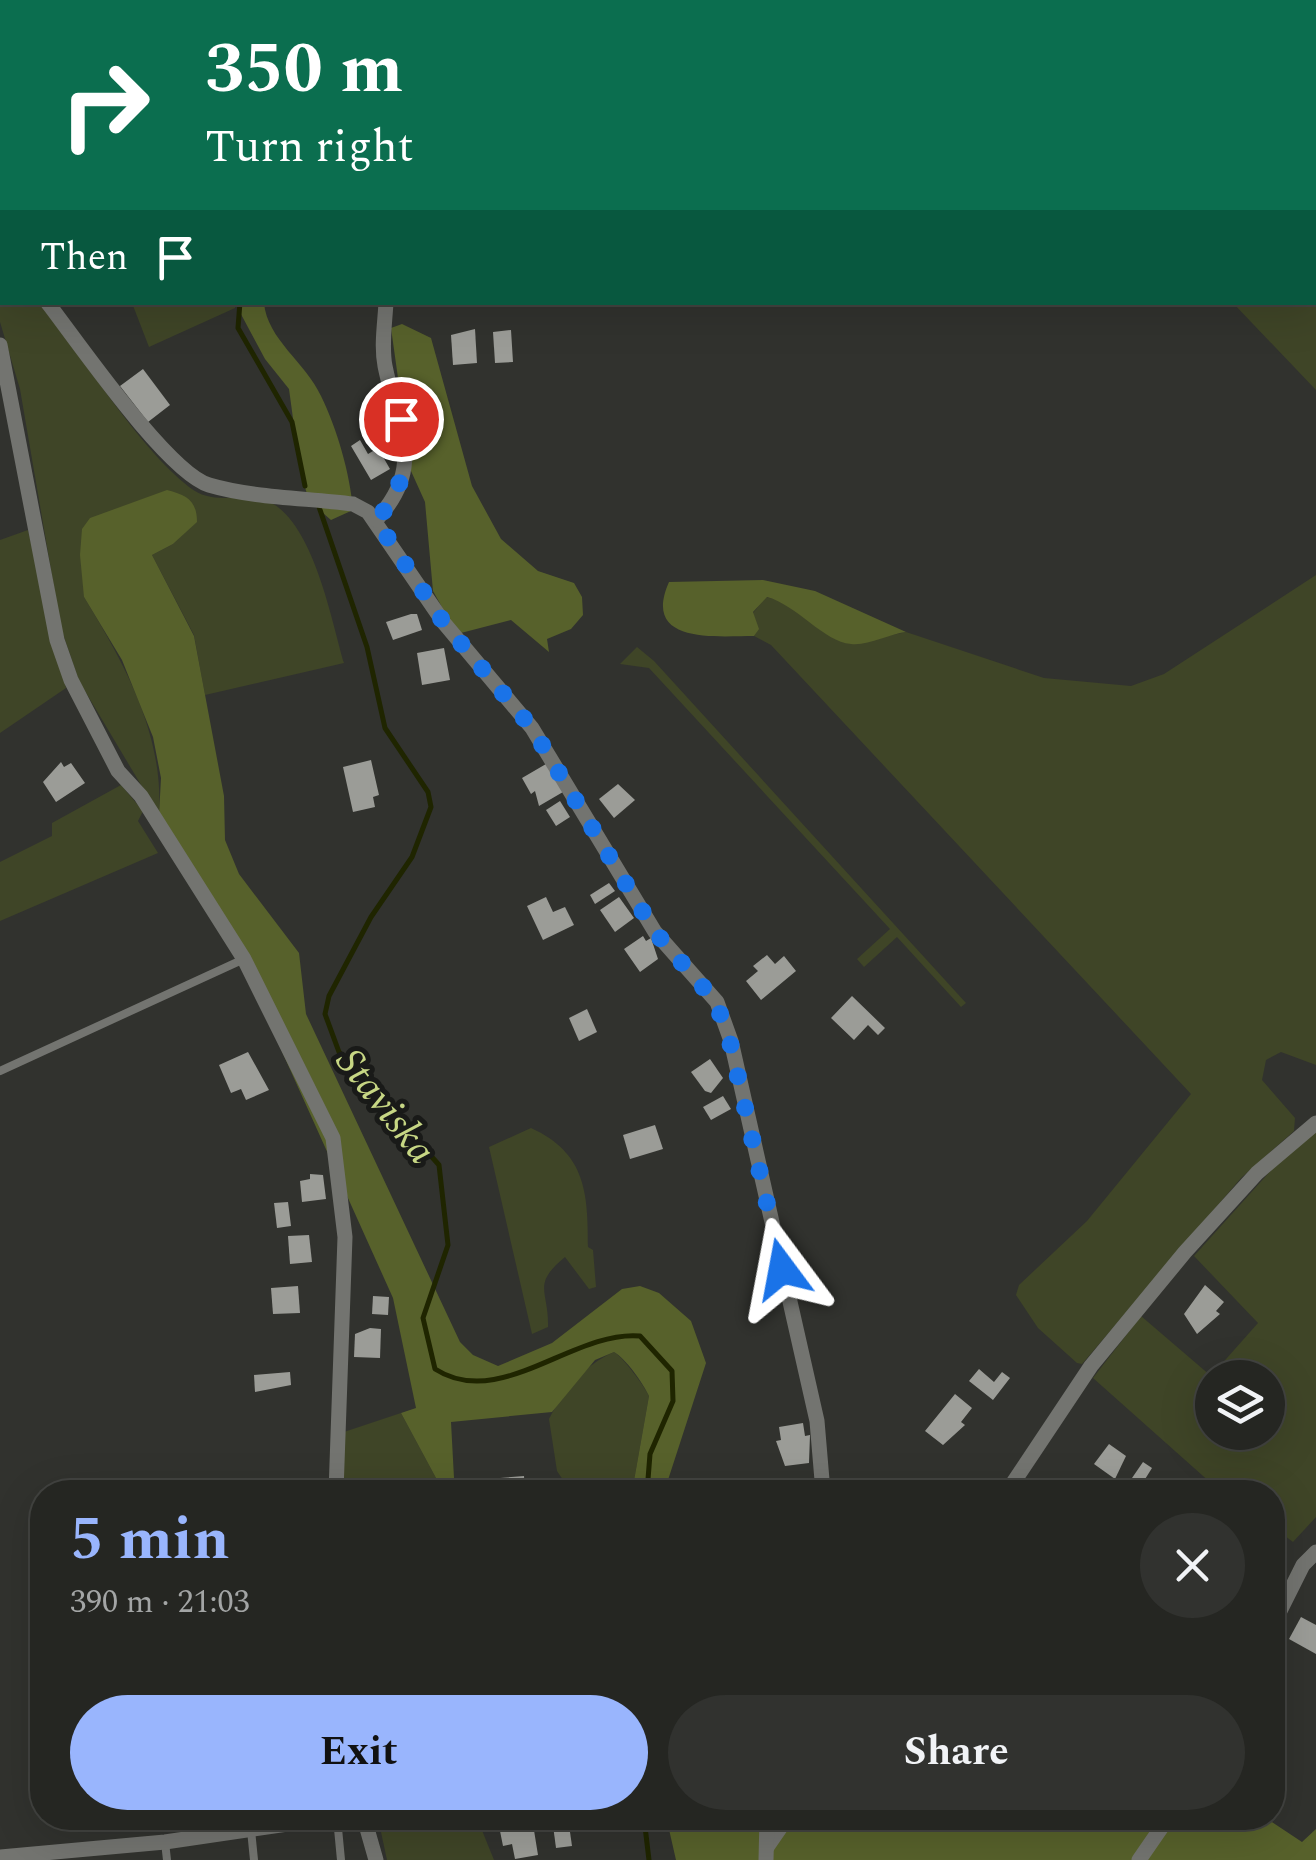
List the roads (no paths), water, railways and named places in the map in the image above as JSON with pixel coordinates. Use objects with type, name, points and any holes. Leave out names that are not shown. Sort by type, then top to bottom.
[{"type":"street","points":[[49,305],[180,467],[206,484],[353,504],[376,520],[444,623],[532,728],[655,932],[716,1002],[730,1042],[817,1421],[823,1480]]},
{"type":"street","points":[[376,520],[395,500],[407,464],[401,419],[384,363],[386,305]]},
{"type":"street","points":[[0,345],[57,640],[70,680],[118,770],[141,796],[244,959],[333,1138],[346,1237],[336,1480]]},
{"type":"street","points":[[1014,1480],[1091,1366],[1185,1252],[1257,1173],[1316,1122]]},
{"type":"street","points":[[1285,1601],[1303,1566],[1316,1552]]},
{"type":"street","points":[[0,1856],[81,1854],[244,1830]]},
{"type":"street","points":[[367,1830],[376,1860]]},
{"type":"street","points":[[766,1855],[780,1830]]},
{"type":"street","points":[[1139,1860],[1160,1830]]},
{"type":"lane","points":[[0,1071],[244,959]]},
{"type":"lane","points":[[251,1830],[254,1860]]},
{"type":"lane","points":[[338,1830],[340,1860]]},
{"type":"lane","points":[[165,1842],[167,1860]]},
{"type":"waterway","name":"Staviska","points":[[240,305],[238,328],[292,422],[305,486]]},
{"type":"waterway","name":"Staviska","points":[[318,504],[367,647],[385,728],[428,792],[431,807],[412,857],[371,917],[329,996],[325,1014],[339,1052],[439,1165],[448,1245],[423,1318],[435,1369],[460,1379],[485,1381],[615,1337],[640,1336],[672,1371],[673,1401],[650,1454],[648,1480]]},
{"type":"waterway","name":"Staviska","points":[[645,1830],[649,1860]]}]
